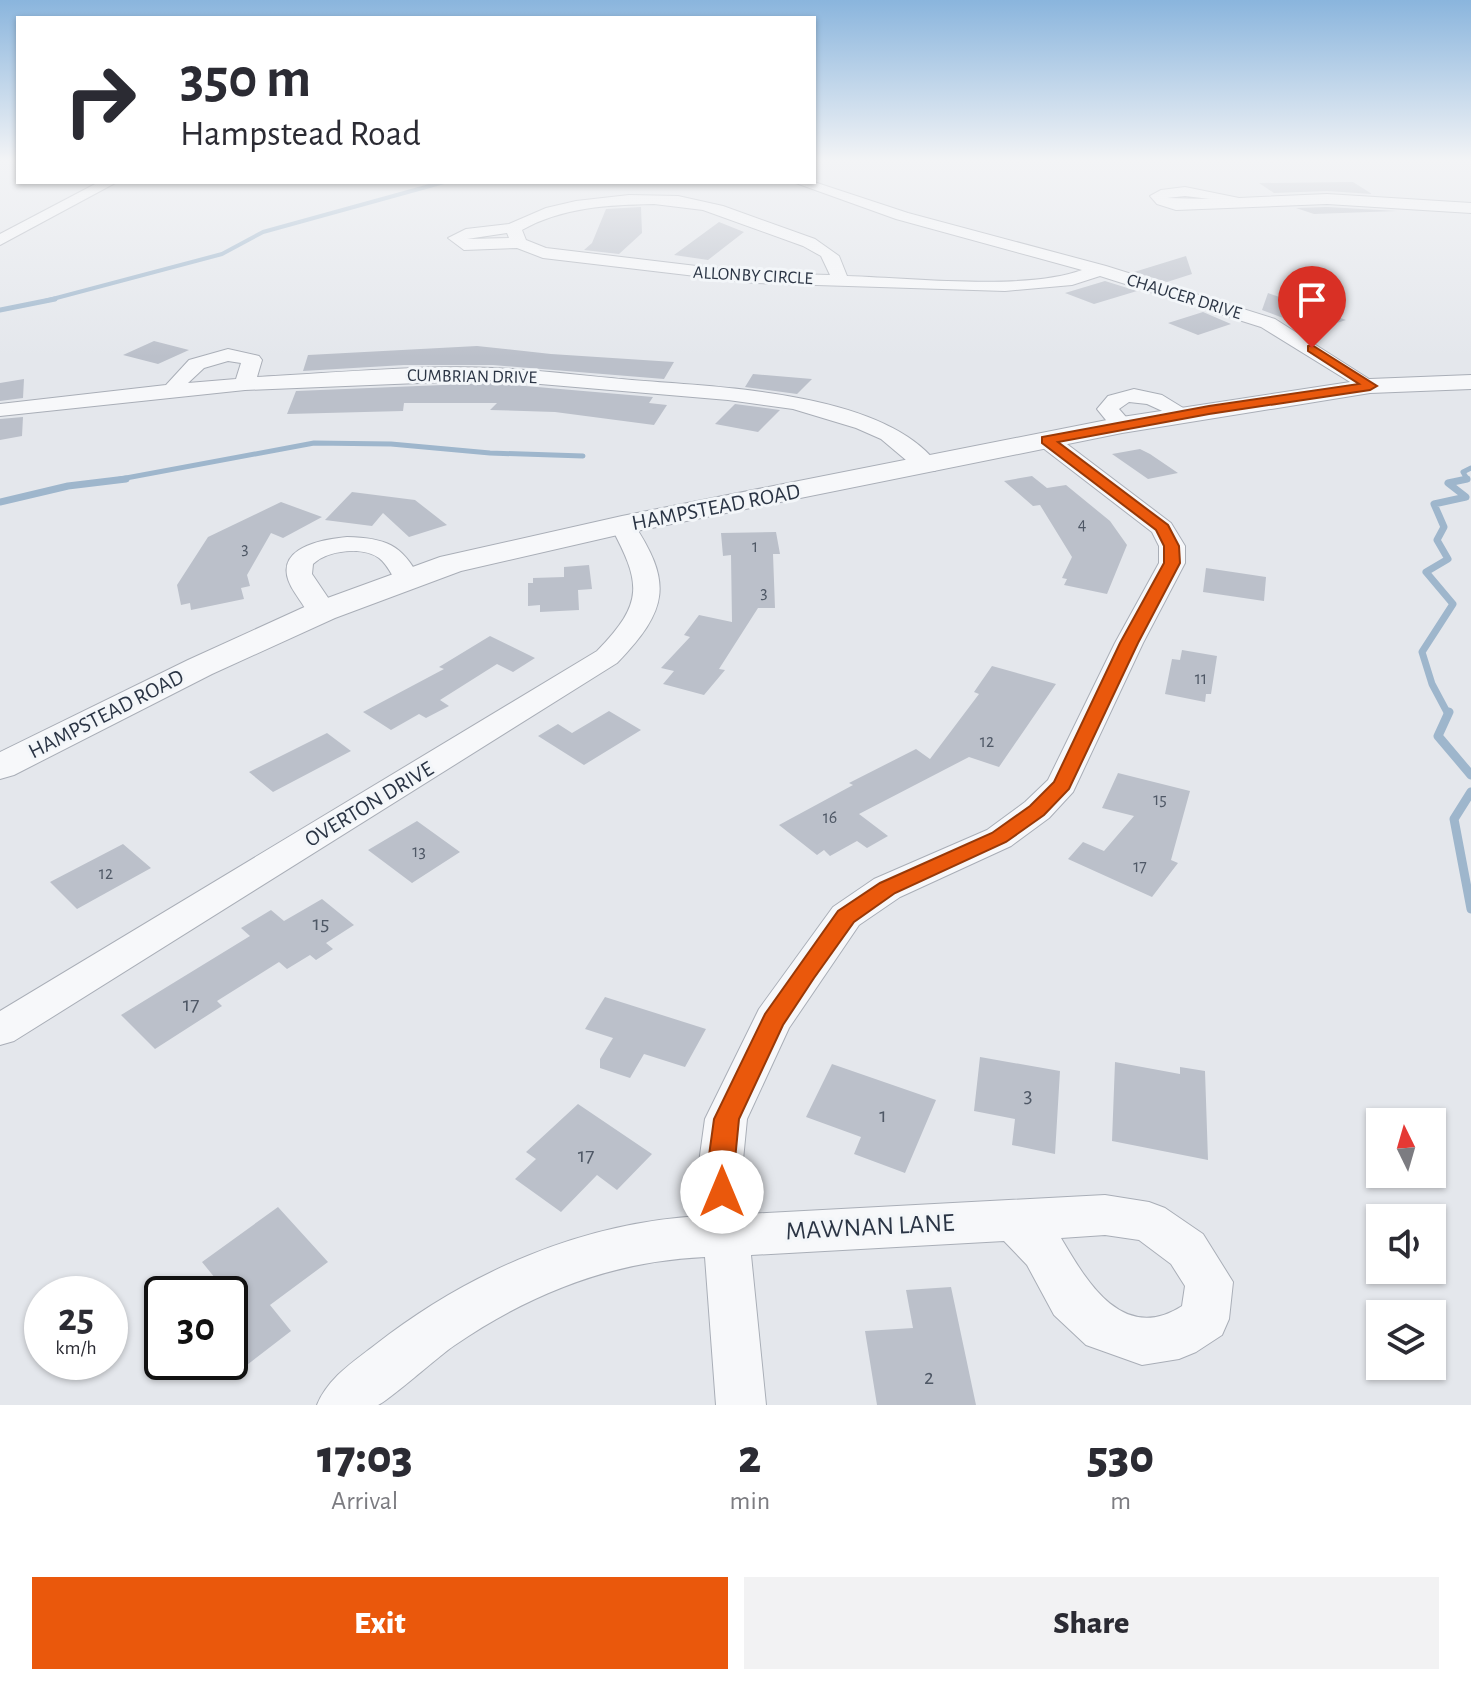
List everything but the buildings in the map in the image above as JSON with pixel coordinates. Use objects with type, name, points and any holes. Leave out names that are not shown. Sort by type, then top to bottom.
[{"type":"street","points":[[0,240],[30,226]]},
{"type":"street","name":"ALLONBY CIRCLE","points":[[521,226],[516,236],[543,253],[657,269],[755,278],[1005,286],[1072,280],[1100,270]]},
{"type":"street","name":"ALLONBY CIRCLE","points":[[760,226],[813,245],[833,256],[839,266],[839,280]]},
{"type":"street","name":"CHAUCER DRIVE","points":[[937,226],[1100,270],[1268,323],[1370,386]]},
{"type":"street","points":[[173,390],[191,366],[207,358],[226,355],[252,360],[245,384]]},
{"type":"street","name":"CUMBRIAN DRIVE","points":[[0,410],[245,384],[461,373],[728,394],[795,403],[864,423],[889,434],[927,466]]},
{"type":"street","name":"HAMPSTEAD ROAD","points":[[0,767],[200,667],[323,611],[451,564],[622,525],[1182,414],[1370,386],[1471,382]]},
{"type":"street","points":[[741,1405],[720,1170],[726,1119],[773,1020],[846,916],[887,888],[999,838],[1037,810],[1062,785],[1129,643],[1172,563],[1172,546],[1162,528],[1047,440]]},
{"type":"street","name":"OVERTON DRIVE","points":[[0,1030],[607,657],[633,632],[649,600],[644,562],[622,525]]},
{"type":"street","points":[[323,611],[299,579],[299,567],[307,555],[326,547],[349,543],[383,550],[397,560],[407,579]]},
{"type":"street","name":"MAWNAN LANE","points":[[342,1405],[375,1374],[466,1310],[546,1270],[627,1244],[950,1222],[1014,1221]]},
{"type":"waterway","points":[[45,301],[222,254],[263,232],[286,226]]},
{"type":"waterway","points":[[45,301],[55,299]]},
{"type":"waterway","points":[[0,310],[45,301]]},
{"type":"waterway","points":[[111,481],[314,443],[391,444],[490,453],[583,456]]},
{"type":"waterway","points":[[1467,479],[1463,472],[1471,468]]},
{"type":"waterway","points":[[111,481],[126,479]]},
{"type":"waterway","points":[[1448,714],[1432,684],[1422,652],[1453,604],[1426,572],[1448,559],[1437,540],[1444,527],[1434,504],[1466,497],[1448,483],[1467,479]]},
{"type":"waterway","points":[[1458,481],[1467,479]]},
{"type":"waterway","points":[[0,502],[68,486],[111,481]]},
{"type":"waterway","points":[[1449,712],[1438,736],[1471,775]]},
{"type":"waterway","points":[[1471,792],[1454,819],[1471,909]]},
{"type":"route","points":[[722,1192],[720,1170],[726,1119],[744,1077],[773,1020],[846,916],[887,888],[999,838],[1037,810],[1062,785],[1077,759],[1129,643],[1172,563],[1172,546],[1162,528],[1047,440],[1209,410],[1370,386],[1312,348]]}]
